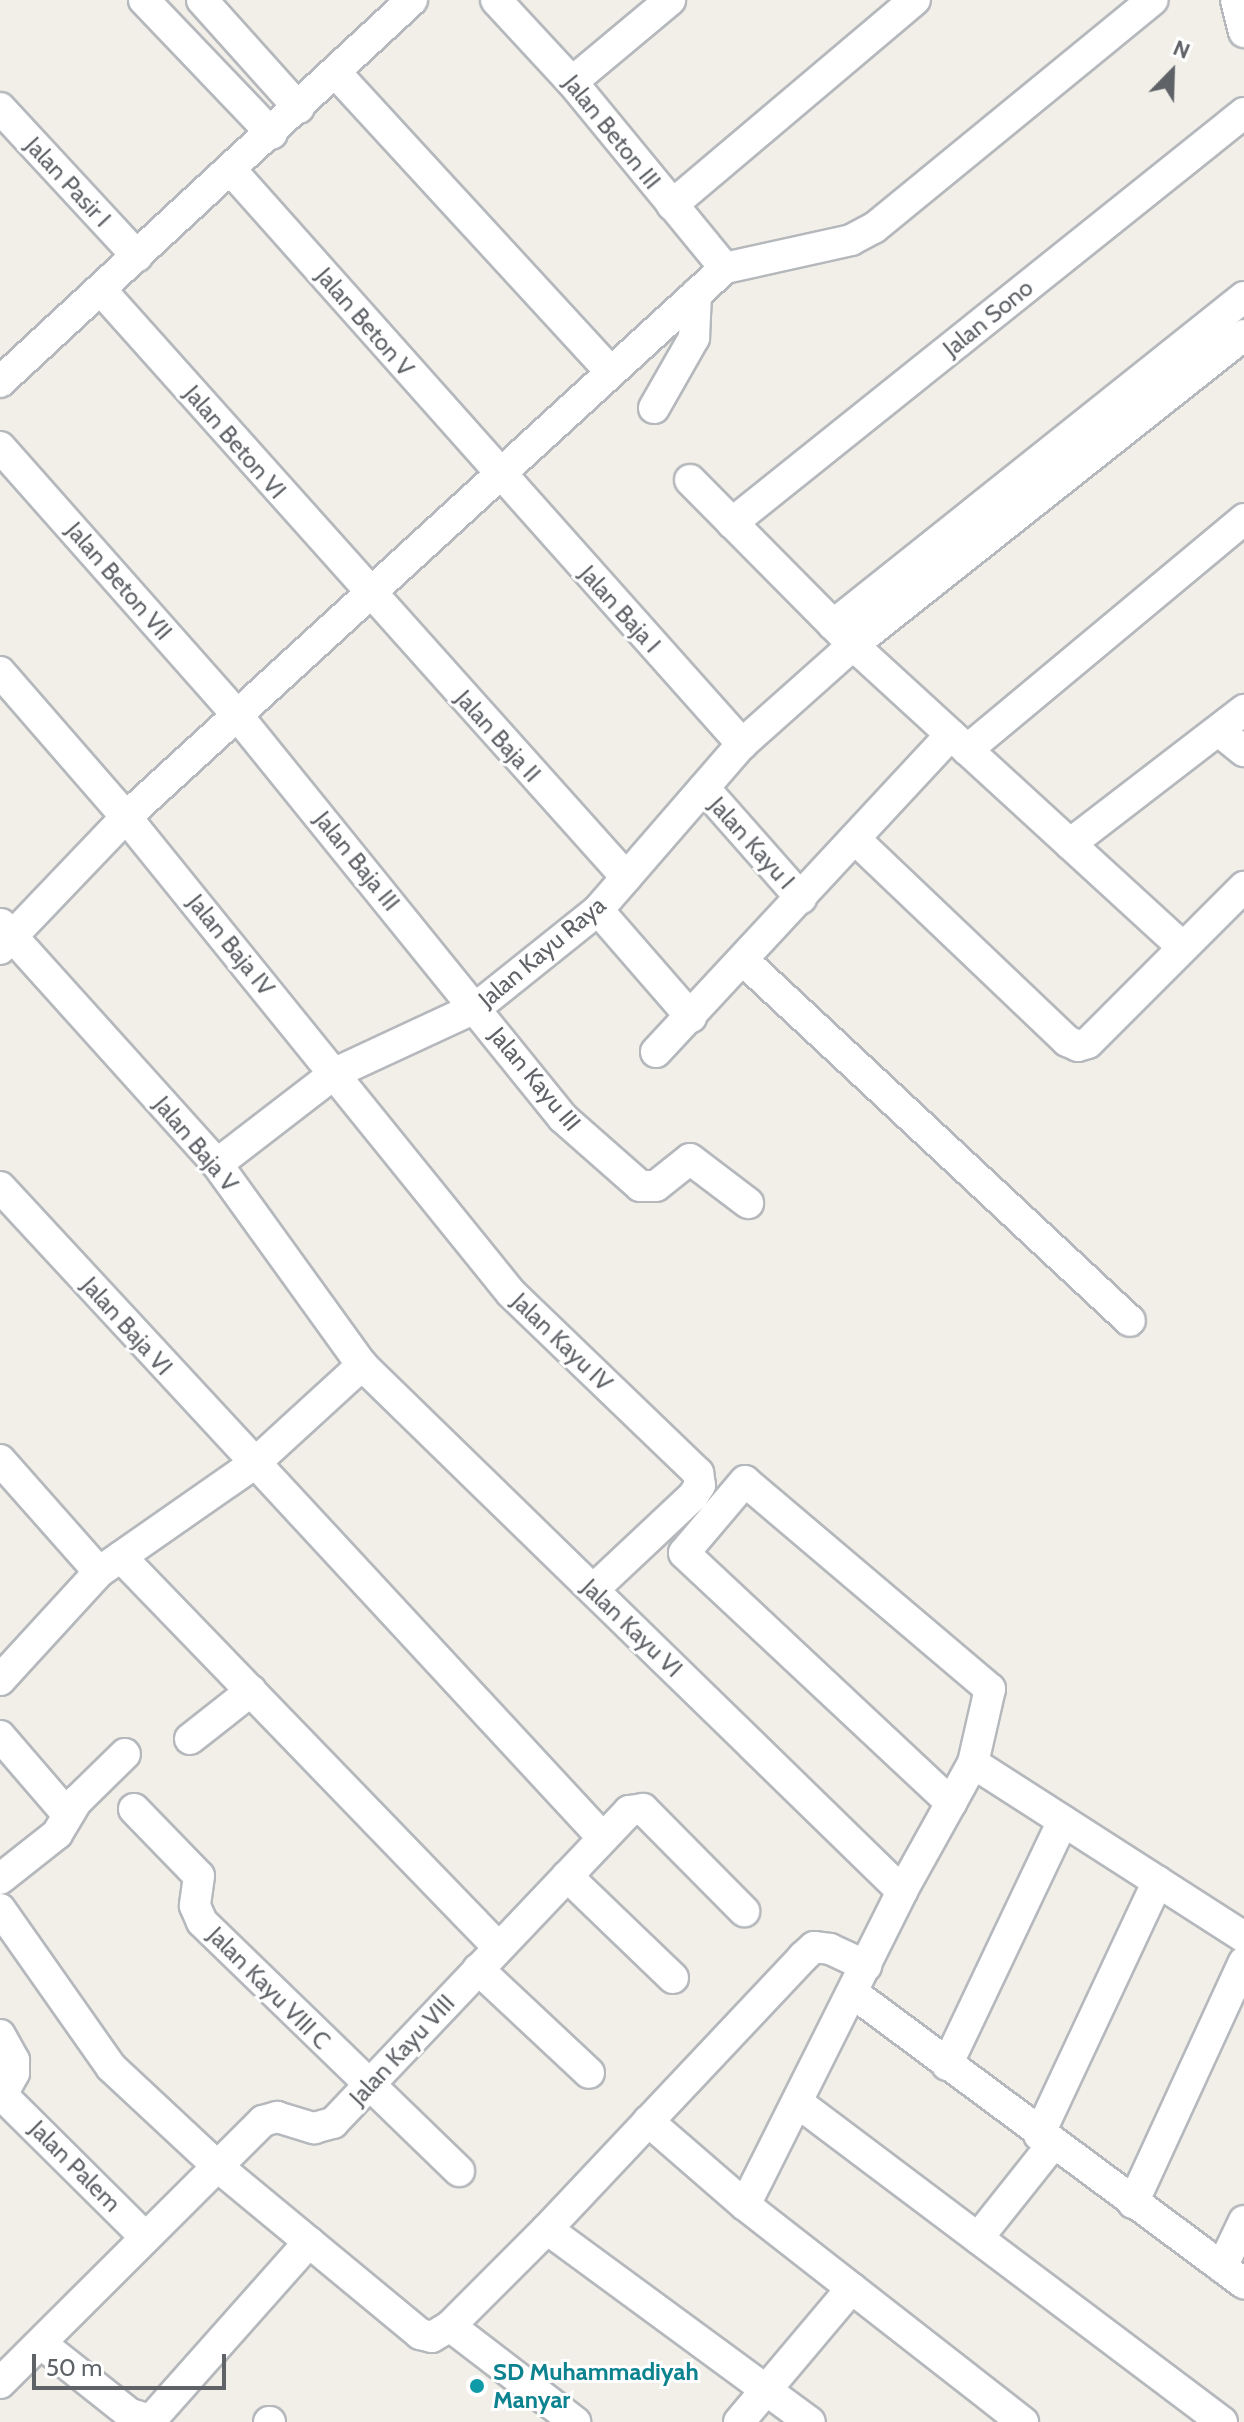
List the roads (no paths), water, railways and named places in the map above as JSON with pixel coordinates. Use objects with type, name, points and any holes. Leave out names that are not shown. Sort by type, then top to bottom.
[{"type":"street","points":[[144,0],[272,134]]},
{"type":"street","points":[[202,0],[299,108]]},
{"type":"street","points":[[2,376],[272,134],[412,0]]},
{"type":"street","name":"Jalan Beton III","points":[[496,0],[572,82],[725,268]]},
{"type":"street","points":[[572,82],[670,0]]},
{"type":"street","points":[[672,205],[915,0]]},
{"type":"street","points":[[4,937],[126,817],[725,268],[851,240],[874,228],[1153,0]]},
{"type":"street","points":[[1236,0],[1244,32]]},
{"type":"street","points":[[336,73],[611,372]]},
{"type":"street","name":"Jalan Pasir I","points":[[0,108],[137,256]]},
{"type":"street","name":"Jalan Sono","points":[[732,523],[1244,113]]},
{"type":"street","name":"Jalan Beton V","points":[[231,170],[499,475]]},
{"type":"street","name":"Jalan Beton VI","points":[[101,290],[369,594]]},
{"type":"street","points":[[654,408],[694,338],[696,294]]},
{"type":"street","points":[[843,635],[1242,303]]},
{"type":"street","points":[[843,635],[1244,335]]},
{"type":"street","name":"Jalan Beton VII","points":[[0,447],[237,715]]},
{"type":"street","name":"Jalan Baja I","points":[[499,475],[742,744]]},
{"type":"street","points":[[690,480],[843,635],[1181,946]]},
{"type":"street","points":[[656,1052],[855,839],[959,742],[1244,519]]},
{"type":"street","name":"Jalan Baja II","points":[[369,594],[626,877]]},
{"type":"street","name":"Jalan Kayu Raya","points":[[217,1164],[335,1073],[477,1007],[598,910],[742,744],[843,635]]},
{"type":"street","name":"Jalan Baja IV","points":[[0,672],[126,817],[335,1073]]},
{"type":"street","points":[[1070,844],[1244,710]]},
{"type":"street","name":"Jalan Baja III","points":[[237,715],[477,1007]]},
{"type":"street","points":[[1219,731],[1244,751]]},
{"type":"street","name":"Jalan Kayu I","points":[[704,788],[801,898]]},
{"type":"street","points":[[855,839],[1067,1041],[1078,1046],[1088,1043],[1181,946],[1244,887]]},
{"type":"street","points":[[598,910],[691,1017]]},
{"type":"street","name":"Jalan Baja V","points":[[4,937],[217,1164],[362,1365]]},
{"type":"street","points":[[743,960],[1130,1321]]},
{"type":"street","name":"Jalan Kayu III","points":[[477,1007],[563,1118],[640,1186],[656,1186],[690,1159],[748,1203]]},
{"type":"street","name":"Jalan Kayu IV","points":[[335,1073],[511,1293],[700,1478],[693,1496],[593,1590]]},
{"type":"street","name":"Jalan Baja VI","points":[[0,1187],[603,1838]]},
{"type":"street","points":[[0,1680],[110,1565],[254,1464],[362,1365]]},
{"type":"street","name":"Jalan Kayu VI","points":[[362,1365],[902,1891]]},
{"type":"street","points":[[0,1460],[110,1565],[251,1691],[589,2073]]},
{"type":"street","points":[[745,2205],[902,1891],[951,1803],[973,1763],[988,1685],[753,1484],[739,1486],[684,1553],[951,1803]]},
{"type":"street","points":[[190,1739],[251,1691]]},
{"type":"street","points":[[0,1736],[67,1814]]},
{"type":"street","points":[[0,1879],[57,1834],[67,1814],[125,1754]]},
{"type":"street","points":[[973,1763],[1244,1937]]},
{"type":"street","name":"Jalan Kayu VIII","points":[[0,2383],[43,2345],[145,2237],[263,2121],[277,2117],[324,2127],[368,2088],[603,1838],[638,1808],[744,1911]]},
{"type":"street","name":"Jalan Kayu VIII C","points":[[134,1809],[199,1876],[196,1914],[368,2088],[459,2171]]},
{"type":"street","points":[[947,2065],[1063,1821]]},
{"type":"street","points":[[567,1876],[673,1978]]},
{"type":"street","points":[[978,2238],[1046,2140],[1158,1881]]},
{"type":"street","points":[[0,1909],[111,2067],[217,2166],[420,2334],[432,2337],[450,2326],[547,2229],[814,1947],[866,1966]]},
{"type":"street","points":[[1133,2203],[1244,1962]]},
{"type":"street","points":[[853,1993],[1046,2140],[1233,2275],[1244,2221]]},
{"type":"street","name":"Jalan Palem","points":[[0,2035],[14,2060],[2,2097],[145,2237]]},
{"type":"street","points":[[797,2102],[1222,2422]]},
{"type":"street","points":[[648,2121],[745,2205],[1023,2422]]},
{"type":"street","points":[[547,2229],[810,2422]]},
{"type":"street","points":[[43,2345],[130,2414],[151,2420],[309,2242]]},
{"type":"street","points":[[739,2422],[852,2288]]},
{"type":"street","points":[[450,2326],[575,2422]]},
{"type":"place","name":"SD Muhammadiyah Manyar","points":[[477,2386]]}]
